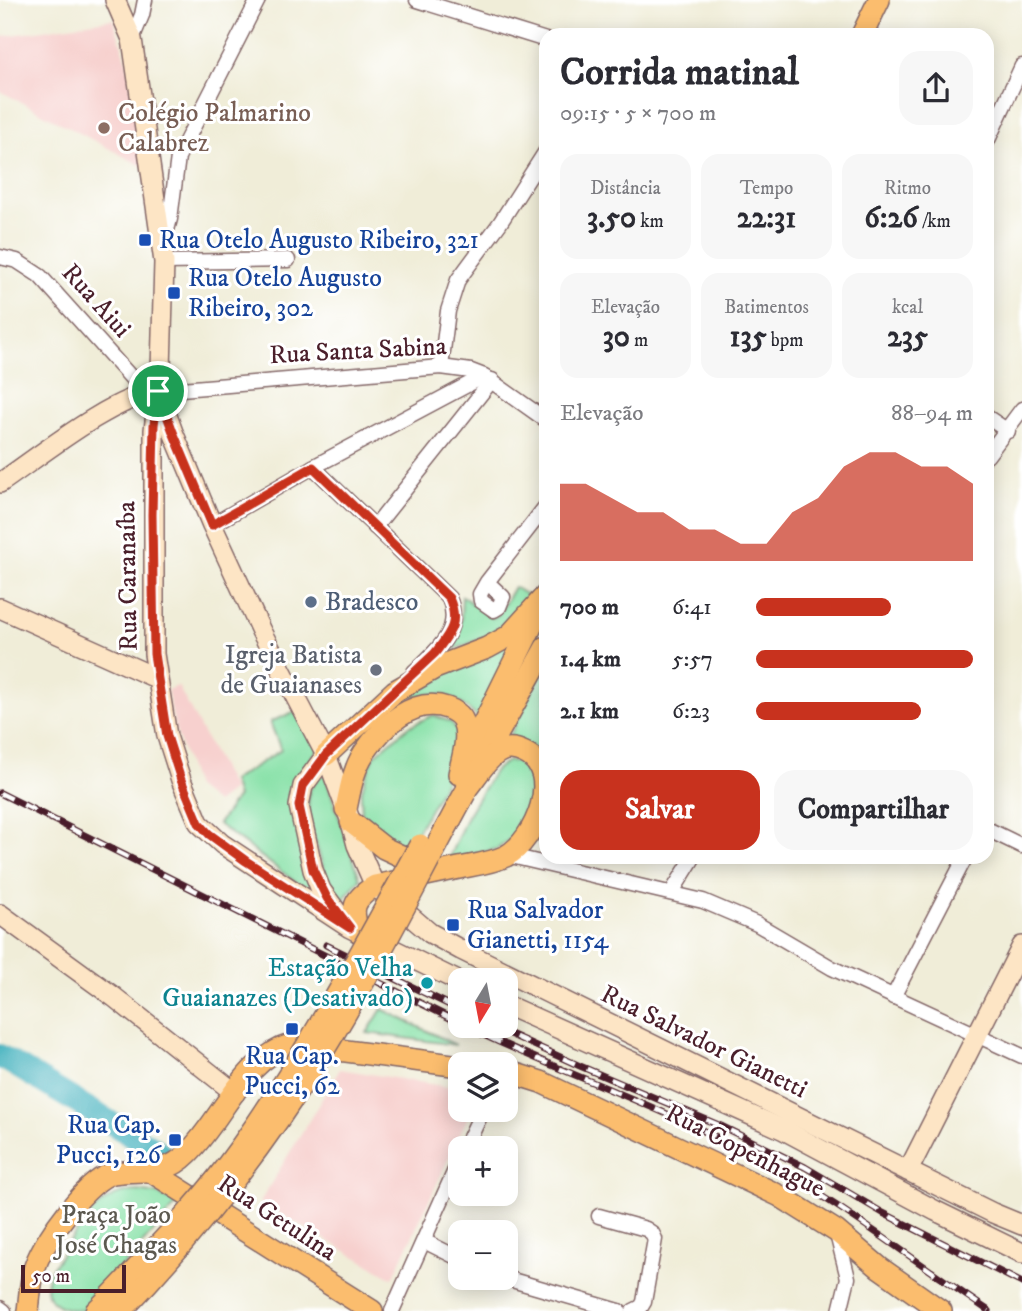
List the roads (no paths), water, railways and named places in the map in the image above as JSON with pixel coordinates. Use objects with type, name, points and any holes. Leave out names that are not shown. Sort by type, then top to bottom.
[{"type":"main road","name":"Rua Caranaíba","points":[[115,0],[132,39],[163,254],[161,370],[152,392],[152,515],[154,654],[167,736],[199,823],[230,850],[354,930]]},
{"type":"main road","points":[[865,28],[879,0]]},
{"type":"main road","points":[[0,483],[106,412],[152,392],[173,432],[261,631],[326,755],[357,845],[375,886]]},
{"type":"main road","points":[[448,976],[354,930],[321,890],[313,870],[299,806],[303,786],[326,755],[395,691],[435,668],[487,648],[509,636],[539,604]]},
{"type":"main road","points":[[0,608],[156,678]]},
{"type":"main road","points":[[108,1307],[163,1266],[256,1152],[293,1098],[340,1021],[461,785],[539,612]]},
{"type":"main road","points":[[461,785],[539,658]]},
{"type":"main road","points":[[348,816],[356,768],[365,752],[398,716],[418,706],[439,705],[453,710],[463,720],[466,736],[461,785]]},
{"type":"main road","points":[[461,785],[502,750],[521,751],[539,764]]},
{"type":"main road","points":[[354,930],[356,904],[364,893],[375,886],[507,855],[522,843],[539,809]]},
{"type":"main road","points":[[348,816],[384,848],[404,859],[442,872]]},
{"type":"main road","name":"Rua Salvador Gianetti","points":[[375,886],[430,933],[461,950],[1022,1225]]},
{"type":"main road","points":[[0,914],[114,996],[235,1093]]},
{"type":"main road","points":[[908,1171],[1022,946]]},
{"type":"main road","name":"Rua Salvador Gianetti","points":[[518,1010],[784,1130],[936,1211],[1022,1253]]},
{"type":"main road","points":[[28,1311],[36,1263],[86,1190],[110,1173],[164,1170],[188,1153],[265,1057],[278,1048],[293,1044],[448,1064]]},
{"type":"main road","name":"Rua Copenhague","points":[[518,1075],[541,1082],[780,1195],[836,1231],[935,1309]]},
{"type":"main road","points":[[181,1190],[180,1180],[188,1153]]},
{"type":"main road","name":"Rua Getulina","points":[[152,1172],[372,1311]]},
{"type":"main road","points":[[31,1283],[45,1311]]},
{"type":"street","points":[[132,39],[145,0]]},
{"type":"street","points":[[258,0],[178,158],[163,254],[288,260]]},
{"type":"street","points":[[416,0],[539,38]]},
{"type":"street","points":[[994,127],[1022,66]]},
{"type":"street","points":[[149,166],[167,167],[178,158]]},
{"type":"street","points":[[442,367],[448,311],[458,281],[539,162]]},
{"type":"street","name":"Rua Aiui","points":[[0,257],[17,261],[40,276],[152,392]]},
{"type":"street","name":"Rua Santa Sabina","points":[[152,392],[442,367],[471,371],[488,378],[539,415]]},
{"type":"street","points":[[212,525],[313,467],[488,378]]},
{"type":"street","points":[[374,527],[488,378]]},
{"type":"street","points":[[994,448],[1022,409]]},
{"type":"street","points":[[994,422],[1008,431]]},
{"type":"street","points":[[313,467],[449,598],[454,610],[449,634],[435,653],[395,691]]},
{"type":"street","points":[[487,582],[539,515]]},
{"type":"street","points":[[994,832],[1022,846]]},
{"type":"street","points":[[507,855],[539,859]]},
{"type":"street","points":[[572,864],[703,901],[757,924],[832,968],[1022,1056]]},
{"type":"street","points":[[672,892],[688,864]]},
{"type":"street","points":[[893,997],[962,864]]},
{"type":"street","points":[[392,1311],[448,1186]]},
{"type":"street","points":[[599,1216],[646,1229],[655,1239],[644,1302],[633,1311]]},
{"type":"street","points":[[836,1231],[848,1278]]},
{"type":"street","points":[[424,1241],[448,1253]]},
{"type":"street","points":[[840,1311],[848,1278],[854,1270],[866,1266],[880,1268]]},
{"type":"street","points":[[518,1282],[619,1311]]},
{"type":"street","points":[[0,1308],[4,1311]]},
{"type":"waterway","points":[[0,1056],[158,1151]]},
{"type":"railway","points":[[0,793],[448,1017]]},
{"type":"railway","points":[[326,945],[448,1004]]},
{"type":"railway","points":[[491,1038],[680,1120],[750,1154],[842,1209],[989,1311]]},
{"type":"railway","points":[[518,1038],[721,1126],[805,1167],[883,1213],[1022,1283]]},
{"type":"place","name":"Colégio Palmarino Calabrez","points":[[104,128]]},
{"type":"place","name":"Rua Otelo Augusto Ribeiro, 321","points":[[145,240]]},
{"type":"place","name":"Rua Otelo Augusto Ribeiro, 302","points":[[174,293]]},
{"type":"place","name":"Bradesco","points":[[311,602]]},
{"type":"place","name":"Igreja Batista de Guaianases","points":[[376,670]]},
{"type":"place","name":"Rua Salvador Gianetti, 1154","points":[[453,925]]},
{"type":"place","name":"Estação Velha Guaianazes (Desativado)","points":[[427,983]]},
{"type":"place","name":"Rua Cap. Pucci, 62","points":[[292,1029]]},
{"type":"place","name":"Rua Cap. Pucci, 126","points":[[175,1140]]},
{"type":"park label","name":"Praça João José Chagas","points":[[116,1230]]}]
